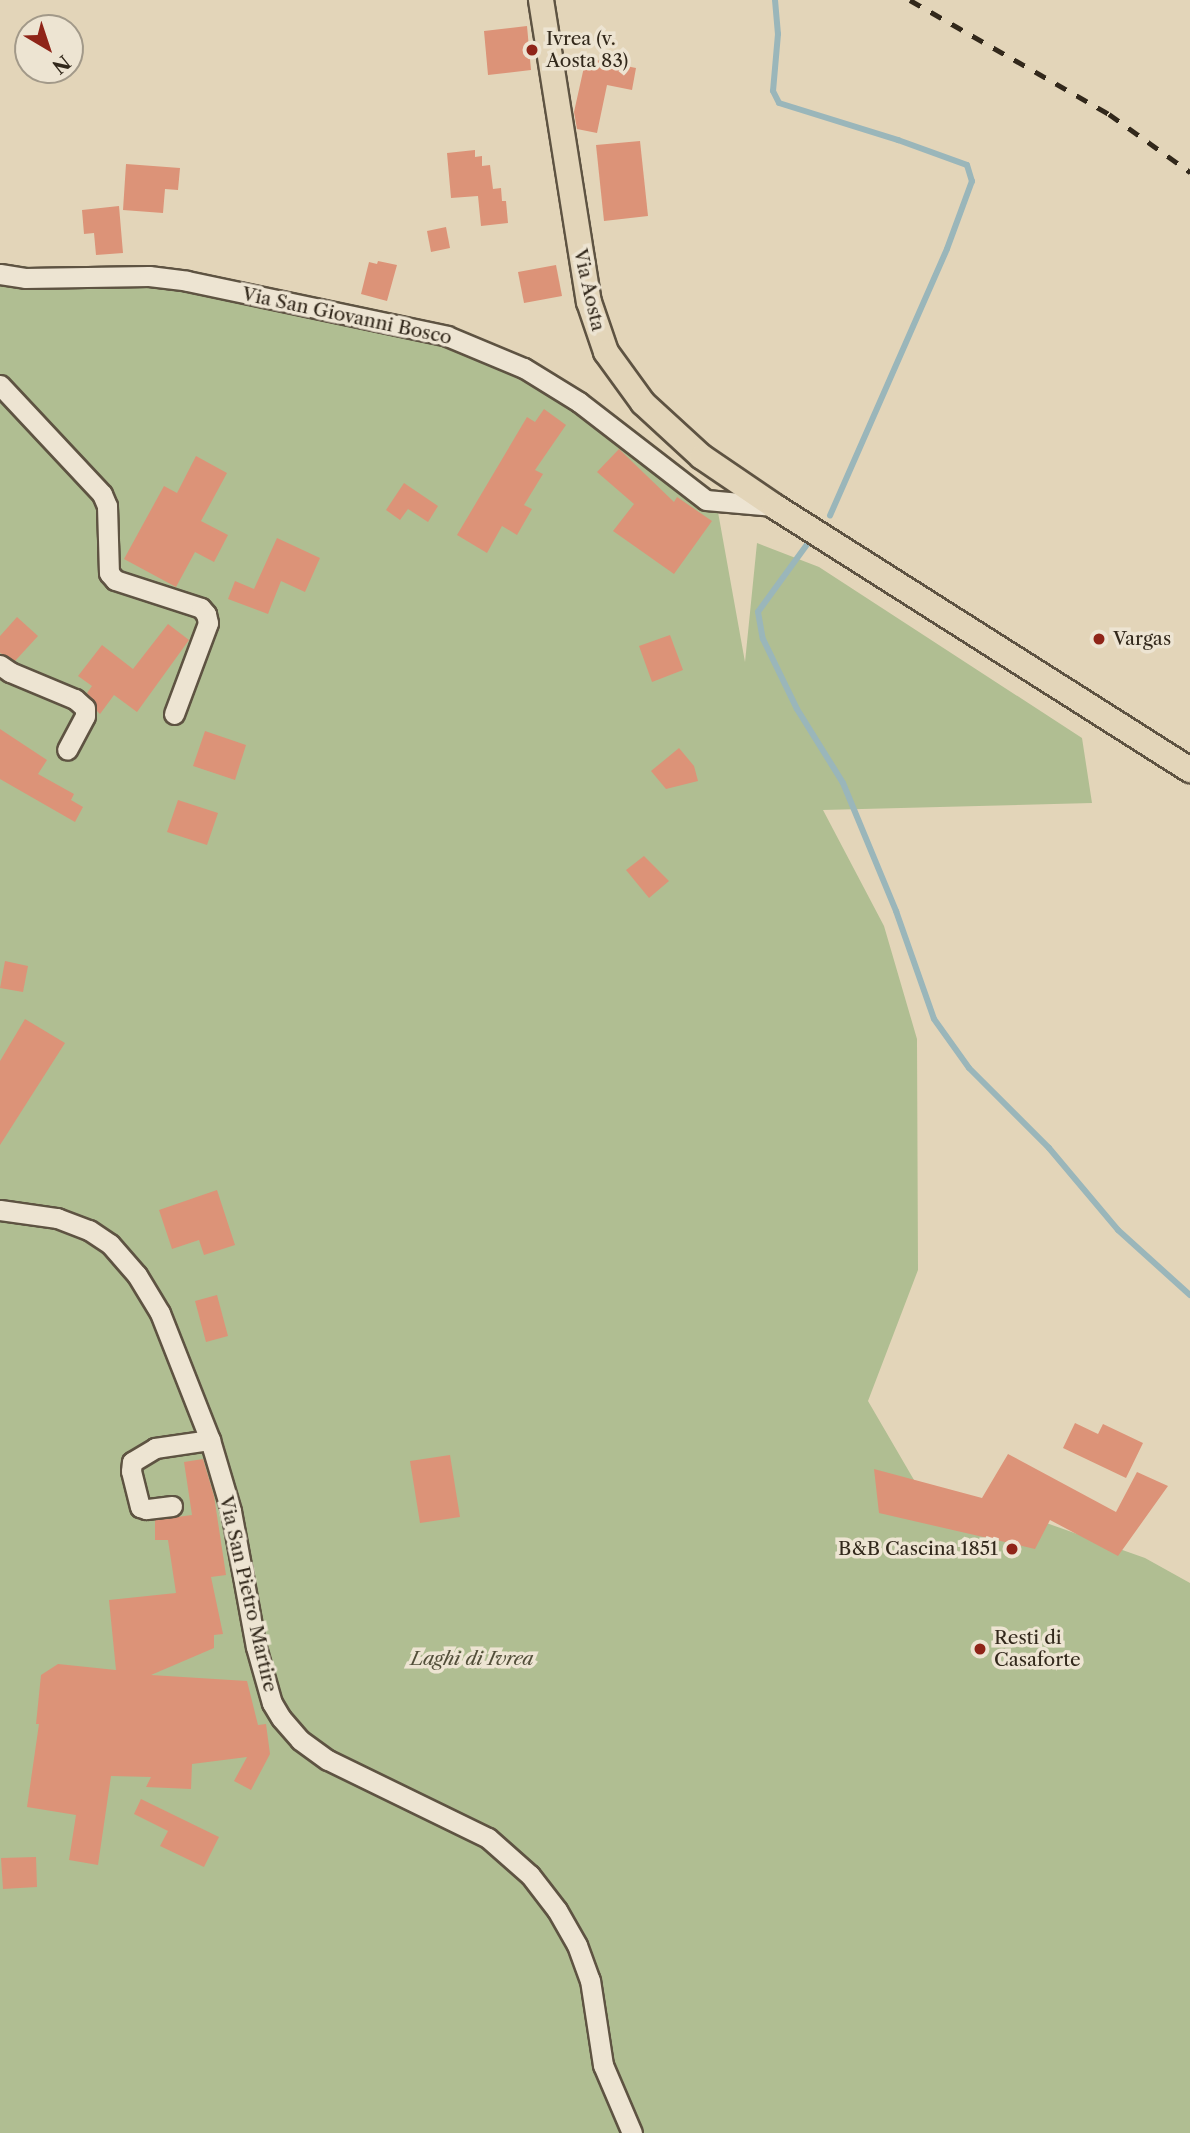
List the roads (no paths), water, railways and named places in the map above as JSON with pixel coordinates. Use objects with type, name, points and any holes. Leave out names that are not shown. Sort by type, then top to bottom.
[{"type":"main road","name":"Via Aosta","points":[[541,0],[584,275],[596,330],[623,379],[666,426],[774,506],[1190,770]]},
{"type":"street","name":"Via San Giovanni Bosco","points":[[0,274],[25,278],[149,276],[187,281],[447,336],[524,368],[579,402],[706,500],[774,506]]},
{"type":"street","points":[[0,385],[102,494],[107,506],[108,573],[115,580],[201,608],[206,614],[208,623],[174,714]]},
{"type":"street","points":[[0,665],[10,672],[75,699],[85,708],[85,716],[67,750]]},
{"type":"street","name":"Via San Pietro Martire","points":[[0,1210],[76,1224],[110,1244],[124,1256],[160,1313],[209,1440],[231,1511],[256,1647],[272,1703],[300,1740],[328,1760],[488,1838],[530,1875],[557,1910],[577,1945],[590,1980],[603,2065],[632,2133]]},
{"type":"street","points":[[172,1506],[140,1507],[131,1471],[132,1462],[155,1448],[209,1440]]},
{"type":"waterway","points":[[775,0],[778,34],[773,91],[779,103],[898,140],[967,165],[972,181],[947,249],[830,515]]},
{"type":"waterway","points":[[811,539],[758,612],[763,639],[797,709],[843,783],[896,911],[934,1019],[969,1068],[1049,1148],[1118,1230],[1190,1295]]},
{"type":"railway","points":[[910,0],[1109,114],[1190,172]]},
{"type":"place","name":"Ivrea (v. Aosta 83)","points":[[532,50]]},
{"type":"place","name":"Vargas","points":[[1099,639]]},
{"type":"place","name":"B&B Cascina 1851","points":[[1012,1549]]},
{"type":"place","name":"Resti di Casaforte","points":[[980,1649]]},
{"type":"park label","name":"Laghi di Ivrea","points":[[472,1659]]}]
